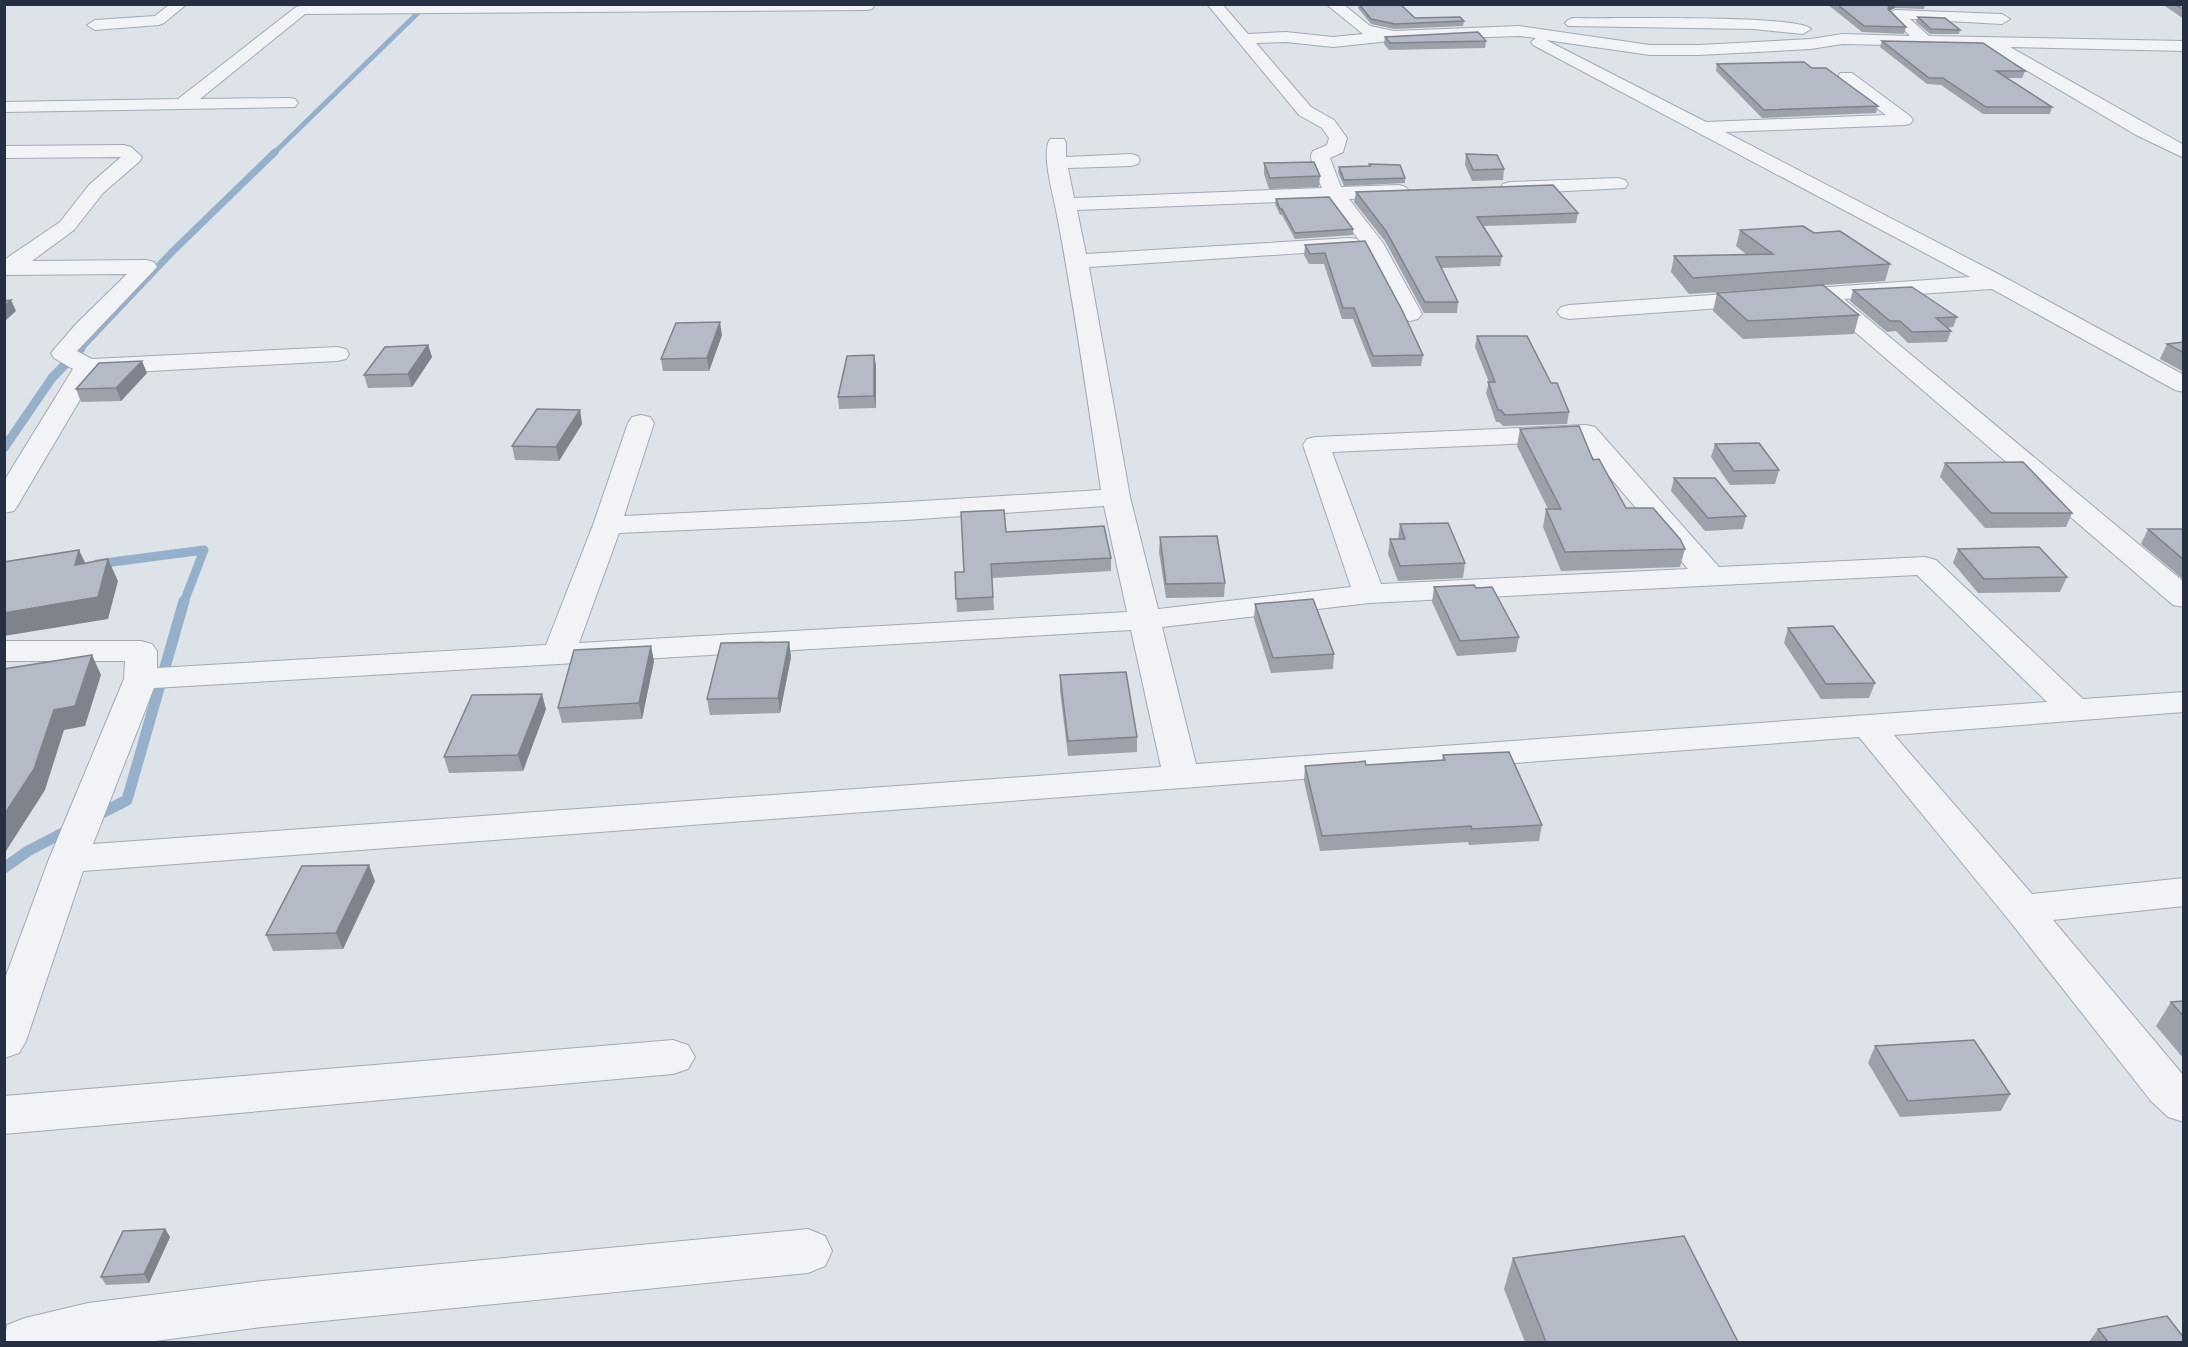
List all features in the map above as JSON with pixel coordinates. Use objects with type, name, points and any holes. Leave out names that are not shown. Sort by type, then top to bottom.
[{"type":"street","points":[[94,25],[159,20],[180,4]]},
{"type":"street","points":[[182,105],[305,7],[422,9],[867,6],[868,4]]},
{"type":"street","points":[[1214,4],[1305,111],[1328,124],[1338,138],[1336,148],[1320,155],[1320,161],[1335,193],[1372,242],[1410,314]]},
{"type":"street","points":[[1333,4],[1365,30],[1400,36]]},
{"type":"street","points":[[1796,12],[1818,33]]},
{"type":"street","points":[[1923,39],[1895,14],[2020,20]]},
{"type":"street","points":[[1519,31],[1543,25],[1594,21],[1754,24],[1783,25],[1842,39]]},
{"type":"street","points":[[1243,39],[1286,38],[1333,42],[1400,36],[1519,31],[1650,50],[1710,50],[1811,44],[1842,39],[2184,46]]},
{"type":"street","points":[[1519,31],[1700,129],[1996,282],[2184,385]]},
{"type":"street","points":[[1989,41],[2142,131],[2184,153]]},
{"type":"street","points":[[2161,46],[2184,57]]},
{"type":"street","points":[[1700,129],[1904,120],[1846,77]]},
{"type":"street","points":[[4,106],[288,103]]},
{"type":"street","points":[[4,152],[124,151],[133,157],[96,189],[67,226],[6,268]]},
{"type":"street","points":[[1131,160],[1057,153],[1116,497],[1181,777]]},
{"type":"street","points":[[1488,188],[1618,184]]},
{"type":"street","points":[[1065,204],[1418,190]]},
{"type":"street","points":[[1077,261],[1372,242]]},
{"type":"street","points":[[4,505],[77,361],[84,329],[146,267],[6,268]]},
{"type":"street","points":[[1569,312],[1996,282]]},
{"type":"street","points":[[1825,295],[2184,598]]},
{"type":"street","points":[[77,361],[337,354]]},
{"type":"street","points":[[558,656],[608,525],[640,423]]},
{"type":"street","points":[[1369,594],[1316,445],[1586,433],[1711,577]]},
{"type":"street","points":[[608,525],[906,511],[1116,497]]},
{"type":"street","points":[[142,679],[1144,620],[1369,594],[1925,566],[2076,711]]},
{"type":"street","points":[[4,651],[141,651],[142,679],[77,835],[4,1041]]},
{"type":"street","points":[[77,835],[1181,777],[2184,702]]},
{"type":"street","points":[[1868,725],[2022,909],[2167,1089],[2184,1104]]},
{"type":"street","points":[[2022,909],[2184,892]]},
{"type":"street","points":[[4,1115],[673,1057]]},
{"type":"street","points":[[25,1342],[88,1327],[262,1304],[808,1251]]},
{"type":"building","points":[[1359,4],[1400,4],[1415,18],[1460,17],[1464,21],[1395,24],[1371,19]]},
{"type":"building","points":[[1837,4],[1891,4],[1888,9],[1906,27],[1864,26]]},
{"type":"building","points":[[2175,4],[2184,4],[2184,10]]},
{"type":"building","points":[[1918,17],[1945,18],[1960,30],[1931,29]]},
{"type":"building","points":[[1478,32],[1486,41],[1390,43],[1385,37]]},
{"type":"building","points":[[1882,41],[1983,43],[2025,71],[1996,71],[2052,107],[1986,107],[1943,78],[1929,78]]},
{"type":"building","points":[[1804,62],[1812,68],[1826,68],[1878,106],[1764,110],[1717,64]]},
{"type":"building","points":[[1466,154],[1497,155],[1504,169],[1473,170]]},
{"type":"building","points":[[1314,162],[1320,176],[1270,178],[1264,163]]},
{"type":"building","points":[[1369,164],[1400,165],[1405,178],[1344,180],[1339,167],[1370,166]]},
{"type":"building","points":[[1553,185],[1578,213],[1477,217],[1502,256],[1436,257],[1458,302],[1425,302],[1386,231],[1356,192]]},
{"type":"building","points":[[1329,197],[1353,229],[1295,233],[1276,199]]},
{"type":"building","points":[[1803,226],[1814,233],[1840,231],[1890,264],[1693,278],[1674,256],[1773,254],[1740,230]]},
{"type":"building","points":[[1365,241],[1423,355],[1373,356],[1354,308],[1343,308],[1325,253],[1310,254],[1305,245]]},
{"type":"building","points":[[1823,285],[1859,315],[1748,321],[1717,293]]},
{"type":"building","points":[[1912,287],[1957,317],[1936,318],[1951,331],[1912,332],[1900,321],[1890,321],[1853,290]]},
{"type":"building","points":[[720,322],[707,358],[661,359],[676,323]]},
{"type":"building","points":[[1477,336],[1527,336],[1551,383],[1557,383],[1569,412],[1505,415],[1498,410],[1488,382],[1495,382]]},
{"type":"building","points":[[2184,342],[2184,353],[2167,344]]},
{"type":"building","points":[[428,345],[408,374],[364,375],[385,347]]},
{"type":"building","points":[[874,355],[874,396],[838,397],[847,356]]},
{"type":"building","points":[[142,361],[116,388],[76,389],[99,363]]},
{"type":"building","points":[[537,409],[580,410],[556,447],[512,446]]},
{"type":"building","points":[[1579,426],[1593,460],[1599,459],[1626,508],[1653,508],[1680,539],[1685,549],[1565,552],[1546,509],[1561,509],[1520,429]]},
{"type":"building","points":[[1759,443],[1779,470],[1734,471],[1715,444]]},
{"type":"building","points":[[2023,462],[2072,513],[1991,513],[1945,463]]},
{"type":"building","points":[[1674,478],[1715,478],[1746,516],[1708,518]]},
{"type":"building","points":[[1004,510],[1006,532],[1104,526],[1111,558],[991,564],[993,597],[956,599],[955,572],[964,572],[961,512]]},
{"type":"building","points":[[1448,523],[1465,563],[1400,566],[1390,539],[1405,539],[1400,524]]},
{"type":"building","points":[[2148,529],[2184,529],[2184,560]]},
{"type":"building","points":[[1217,536],[1225,583],[1166,584],[1160,537]]},
{"type":"building","points":[[2039,547],[2067,577],[1984,579],[1958,549]]},
{"type":"building","points":[[79,550],[75,565],[108,559],[98,597],[4,613],[4,562]]},
{"type":"building","points":[[1474,585],[1476,588],[1492,587],[1519,637],[1460,641],[1434,587]]},
{"type":"building","points":[[1313,599],[1334,654],[1273,658],[1255,604]]},
{"type":"building","points":[[1833,626],[1875,683],[1826,684],[1788,628]]},
{"type":"building","points":[[789,642],[778,698],[707,699],[721,643]]},
{"type":"building","points":[[651,646],[639,703],[558,708],[574,650]]},
{"type":"building","points":[[92,655],[75,706],[54,710],[34,769],[4,815],[4,669]]},
{"type":"building","points":[[1126,672],[1137,737],[1068,741],[1060,675]]},
{"type":"building","points":[[542,694],[518,755],[444,757],[472,695]]},
{"type":"building","points":[[1509,752],[1542,825],[1472,829],[1471,826],[1322,836],[1305,766],[1365,761],[1366,765],[1445,760],[1443,755]]},
{"type":"building","points":[[369,865],[336,933],[266,935],[302,866]]},
{"type":"building","points":[[2184,1001],[2184,1017],[2171,1002]]},
{"type":"building","points":[[1974,1040],[2010,1094],[1908,1101],[1875,1046]]},
{"type":"building","points":[[165,1229],[144,1274],[101,1277],[123,1231]]},
{"type":"building","points":[[1684,1236],[1738,1342],[1546,1342],[1513,1258]]},
{"type":"building","points":[[2167,1316],[2184,1338],[2184,1342],[2108,1342],[2098,1329]]},
{"type":"waterway","points":[[274,153],[427,4]]},
{"type":"waterway","points":[[79,350],[173,251],[275,152]]},
{"type":"waterway","points":[[4,448],[52,378],[81,348]]},
{"type":"waterway","points":[[97,564],[204,550],[184,602]]},
{"type":"waterway","points":[[94,817],[127,800],[184,601]]},
{"type":"waterway","points":[[4,868],[28,851],[72,828]]}]
